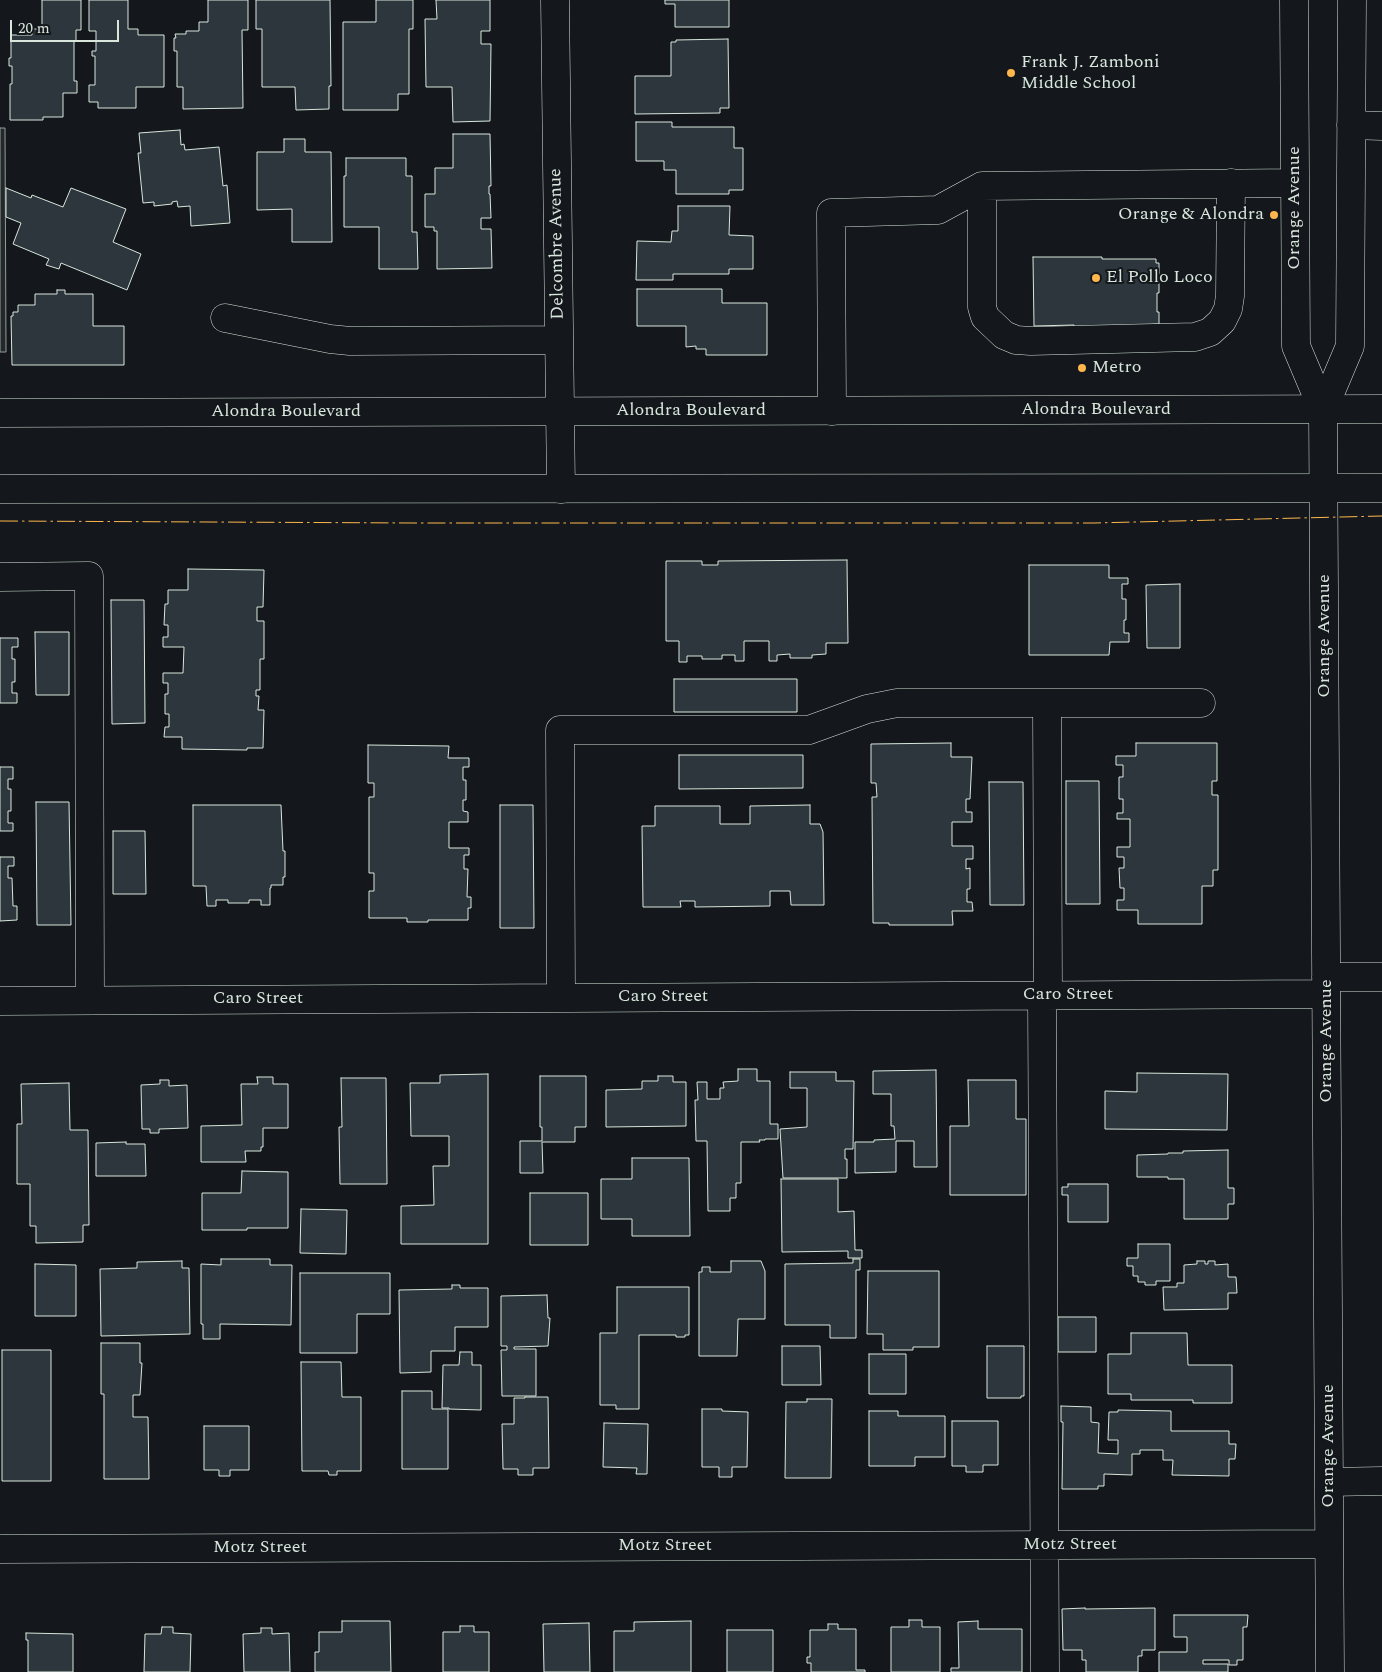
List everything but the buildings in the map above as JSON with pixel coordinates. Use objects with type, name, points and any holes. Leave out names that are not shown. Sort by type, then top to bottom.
[{"type":"street","name":"Delcombre Avenue","points":[[556,0],[560,489]]},
{"type":"street","name":"Orange Avenue","points":[[1294,0],[1296,346],[1324,410]]},
{"type":"street","name":"Orange Avenue","points":[[1330,1672],[1324,410],[1350,346],[1352,0]]},
{"type":"street","points":[[1351,125],[1382,126]]},
{"type":"street","points":[[982,186],[982,307],[985,317],[1004,335],[1016,340],[1031,342],[1195,337],[1210,332],[1222,321],[1228,309],[1230,296],[1230,184]]},
{"type":"street","points":[[832,411],[831,212],[938,210],[982,186],[1295,184]]},
{"type":"street","points":[[225,318],[330,339],[350,341],[559,340]]},
{"type":"street","name":"Alondra Boulevard","points":[[0,413],[1382,410]]},
{"type":"street","points":[[0,489],[1382,488]]},
{"type":"street","points":[[0,576],[89,576],[90,1000]]},
{"type":"street","points":[[561,998],[560,730],[810,730],[867,709],[897,703],[1201,703]]},
{"type":"street","points":[[1046,1672],[1045,995],[1047,703]]},
{"type":"street","name":"Caro Street","points":[[0,1001],[1045,995],[1326,985],[1382,977]]},
{"type":"street","points":[[1329,1482],[1382,1481]]},
{"type":"street","name":"Motz Street","points":[[0,1549],[1329,1544]]},
{"type":"shaded area","points":[[0,128],[5,128],[6,352],[0,352]]},
{"type":"power","points":[[0,521],[1094,523],[1382,516]]},
{"type":"place","name":"Frank J. Zamboni Middle School","points":[[1011,73]]},
{"type":"place","name":"Orange & Alondra","points":[[1274,215]]},
{"type":"place","name":"El Pollo Loco","points":[[1096,278]]},
{"type":"place","name":"Metro","points":[[1082,368]]}]
